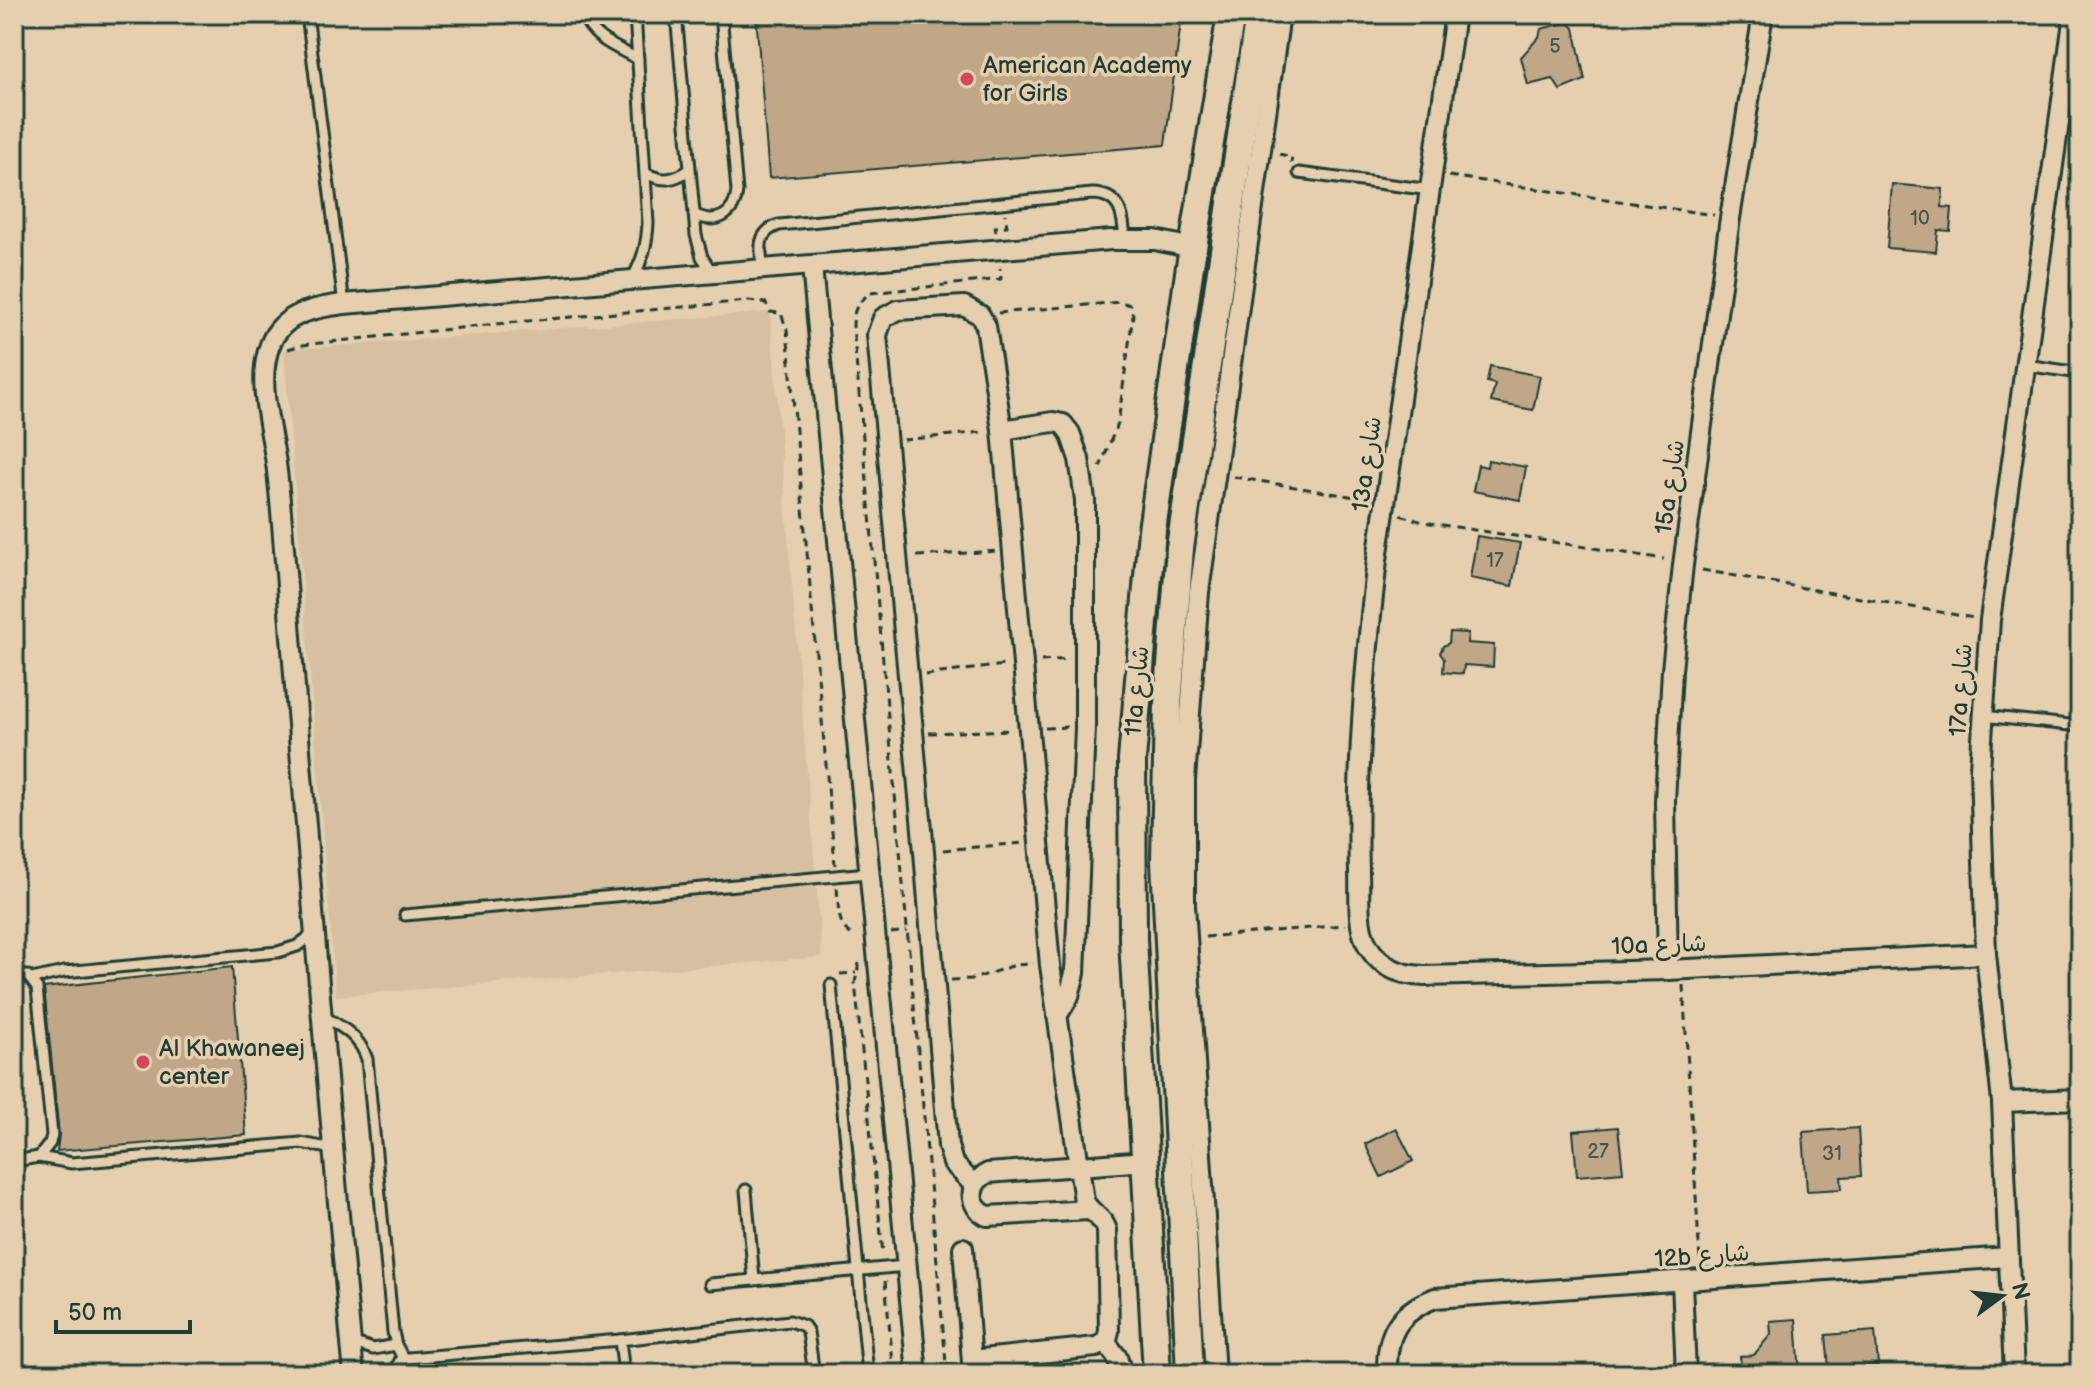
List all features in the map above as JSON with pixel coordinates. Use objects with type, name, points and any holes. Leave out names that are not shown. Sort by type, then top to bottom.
[{"type":"street","name":"11a شارع","points":[[1157,1374],[1136,1008],[1131,849],[1136,701],[1152,530],[1231,14]]},
{"type":"street","name":"11a شارع","points":[[1190,1362],[1165,861],[1168,704],[1180,548],[1259,14]]},
{"type":"street","points":[[1215,1374],[1187,938],[1184,843],[1188,717],[1199,592],[1280,14]]},
{"type":"street","name":"13a شارع","points":[[1361,924],[1358,832],[1364,696],[1375,574],[1455,14]]},
{"type":"street","name":"15a شارع","points":[[1675,970],[1666,788],[1672,670],[1683,565],[1730,218],[1763,14]]},
{"type":"street","name":"17a شارع","points":[[2014,1374],[2002,1102],[1986,954],[1981,844],[1982,716],[1990,620],[2074,14]]},
{"type":"street","points":[[354,1374],[314,933],[280,499],[265,368],[274,336],[284,323],[312,309],[344,304],[1125,239],[1155,240],[1193,248],[1199,253],[1206,269],[1200,349],[1206,372]]},
{"type":"street","points":[[812,266],[917,1374]]},
{"type":"street","points":[[974,1185],[958,1170],[950,1155],[877,335],[883,318],[898,310],[964,306],[976,310],[984,320],[1002,430],[1050,965],[1084,1201],[1107,1230],[1109,1331],[1106,1343]]},
{"type":"street","points":[[1002,430],[1053,422],[1063,424],[1075,444],[1084,490],[1085,727],[1075,973],[1069,996],[1057,1016]]},
{"type":"street","name":"10a شارع","points":[[1361,924],[1364,938],[1382,963],[1409,976],[1675,970],[1986,954]]},
{"type":"street","points":[[1136,1008],[1149,1030],[1153,1054],[1167,1330],[1190,1362]]},
{"type":"street","points":[[1176,1082],[1194,1055]]},
{"type":"street","points":[[2002,1102],[2080,1099]]},
{"type":"street","points":[[1089,1210],[987,1216],[975,1207],[972,1200],[974,1185],[988,1173],[1146,1161]]},
{"type":"street","points":[[963,1248],[972,1367],[1106,1343]]},
{"type":"street","name":"12b شارع","points":[[1387,1374],[1388,1344],[1394,1329],[1404,1316],[1435,1298],[2008,1257]]},
{"type":"street","points":[[1682,1282],[1686,1374]]},
{"type":"street","points":[[1106,1343],[1117,1357],[1122,1374]]},
{"type":"lane","points":[[307,14],[344,304]]},
{"type":"lane","points":[[583,14],[588,28],[595,35],[638,59]]},
{"type":"lane","points":[[630,281],[641,263],[647,244],[647,174],[635,14]]},
{"type":"lane","points":[[676,14],[698,246],[707,268],[713,274]]},
{"type":"lane","points":[[694,214],[703,219],[723,217],[736,201],[721,14]]},
{"type":"lane","points":[[647,174],[655,178],[673,179],[689,170]]},
{"type":"lane","points":[[1299,173],[1432,182]]},
{"type":"lane","points":[[763,270],[760,242],[764,234],[779,225],[1092,194],[1108,196],[1120,206],[1125,239]]},
{"type":"lane","points":[[2025,365],[2080,373]]},
{"type":"lane","points":[[1982,716],[2080,726]]},
{"type":"lane","points":[[405,915],[868,873]]},
{"type":"lane","points":[[14,976],[32,979],[64,972],[278,952],[297,946],[314,933]]},
{"type":"lane","points":[[32,979],[37,988],[52,1135],[39,1157]]},
{"type":"lane","points":[[831,985],[868,1374]]},
{"type":"lane","points":[[321,1015],[353,1034],[367,1059],[396,1345],[403,1358]]},
{"type":"lane","points":[[14,1161],[39,1157],[72,1163],[301,1143],[333,1149]]},
{"type":"lane","points":[[746,1190],[754,1280]]},
{"type":"lane","points":[[710,1284],[906,1266]]},
{"type":"lane","points":[[396,1374],[403,1358],[797,1322],[808,1332],[814,1374]]},
{"type":"lane","points":[[620,1340],[624,1374]]},
{"type":"lane","points":[[351,1342],[373,1349],[396,1345]]},
{"type":"path","points":[[1432,182],[1730,218]]},
{"type":"path","points":[[284,350],[302,345],[491,324],[748,301],[766,303],[770,312],[781,313],[787,330],[841,925],[856,937],[861,946]]},
{"type":"path","points":[[984,320],[1001,312],[1121,302],[1130,305],[1133,315],[1118,423],[1095,477],[1084,490]]},
{"type":"path","points":[[887,442],[1002,430]]},
{"type":"path","points":[[1216,474],[1348,494],[1367,499],[1413,520],[1643,554],[1724,575],[1990,620]]},
{"type":"path","points":[[898,557],[1013,550]]},
{"type":"path","points":[[908,677],[1085,657]]},
{"type":"path","points":[[914,734],[1085,727]]},
{"type":"path","points":[[924,852],[1039,842]]},
{"type":"path","points":[[1187,938],[1361,924]]},
{"type":"path","points":[[861,955],[855,983],[894,1374]]},
{"type":"path","points":[[935,980],[973,979],[1015,965],[1050,965]]},
{"type":"path","points":[[1675,970],[1701,1281]]},
{"type":"shaded area","points":[[770,312],[822,957],[336,996],[284,350]]},
{"type":"building","name":"American Academy for Girls","points":[[756,14],[1182,14],[1165,145],[769,178]]},
{"type":"building","points":[[1568,22],[1574,28],[1585,80],[1560,90],[1553,79],[1528,85],[1521,57],[1539,37],[1541,29]]},
{"type":"building","points":[[1892,184],[1943,189],[1942,207],[1952,208],[1950,231],[1938,230],[1936,252],[1887,248]]},
{"type":"building","points":[[1490,366],[1540,376],[1533,410],[1491,402],[1495,384],[1487,382]]},
{"type":"building","points":[[1488,460],[1526,467],[1520,500],[1473,491],[1478,465],[1487,467]]},
{"type":"building","points":[[1477,536],[1520,543],[1512,586],[1470,578]]},
{"type":"building","points":[[1450,632],[1468,633],[1467,643],[1494,645],[1493,667],[1464,665],[1463,674],[1443,672],[1444,659],[1440,653],[1443,646],[1449,643]]},
{"type":"building","name":"Al Khawaneej center","points":[[232,967],[246,1135],[57,1151],[59,1134],[44,988]]},
{"type":"building","points":[[1618,1127],[1623,1172],[1577,1176],[1573,1131]]},
{"type":"building","points":[[1396,1128],[1413,1161],[1381,1177],[1365,1144]]},
{"type":"building","points":[[1858,1128],[1861,1176],[1841,1177],[1842,1189],[1807,1191],[1803,1132]]},
{"type":"building","points":[[1796,1319],[1800,1374],[1742,1374],[1740,1356],[1754,1355],[1771,1334],[1770,1321]]},
{"type":"building","points":[[1875,1331],[1878,1365],[1829,1369],[1826,1335]]},
{"type":"place","name":"American Academy for Girls","points":[[967,79]]},
{"type":"place","name":"Al Khawaneej center","points":[[143,1062]]}]
